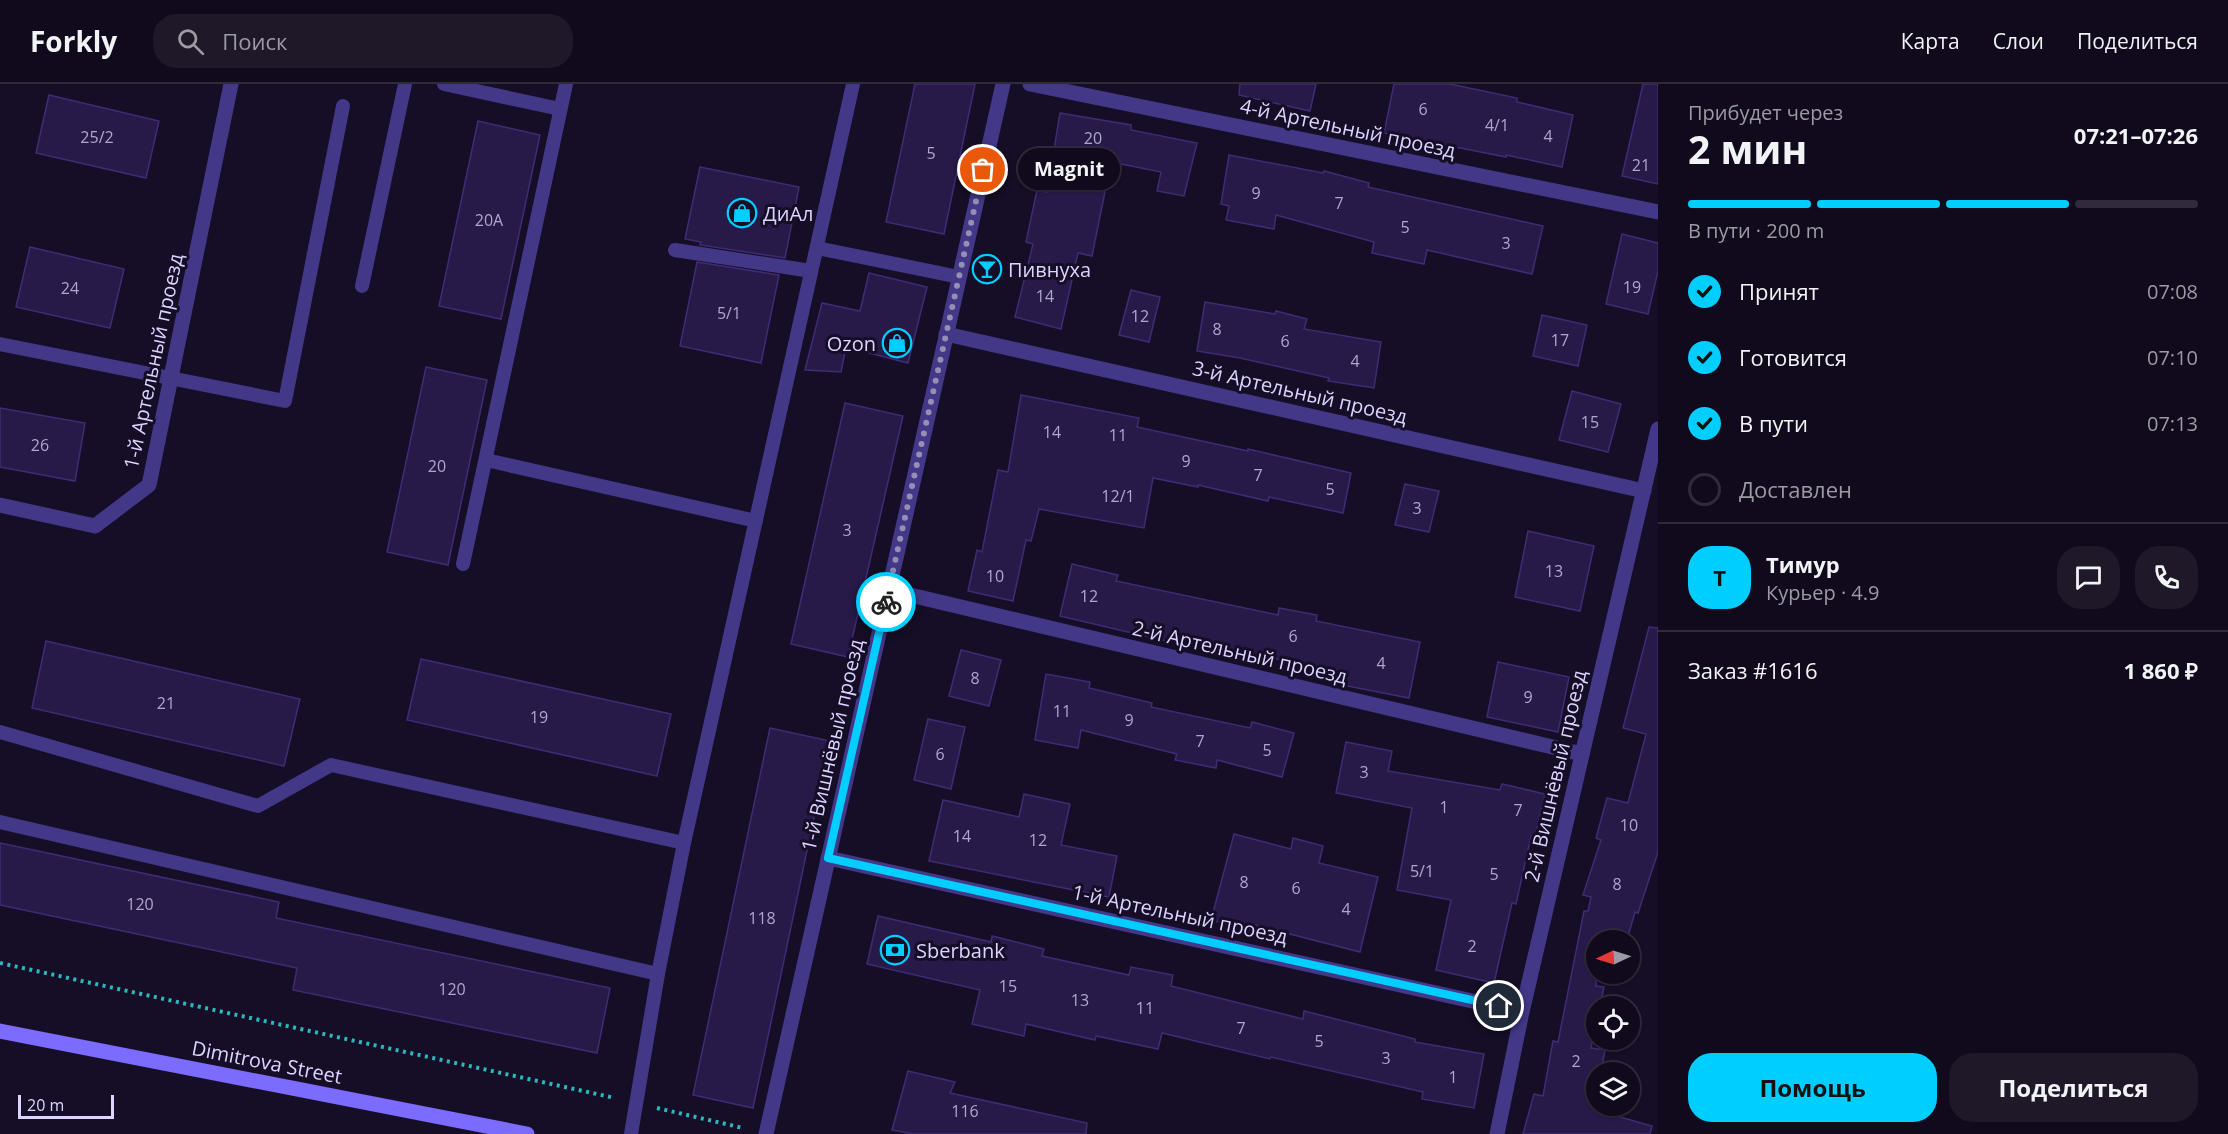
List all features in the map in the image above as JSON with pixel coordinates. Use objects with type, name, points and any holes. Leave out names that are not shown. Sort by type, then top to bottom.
[{"type":"street","name":"1-й Артельный проезд","points":[[0,505],[95,526],[149,485],[231,84]]},
{"type":"street","name":"1-й Вишнёвый проезд","points":[[766,1134],[1003,84]]},
{"type":"street","name":"4-й Артельный проезд","points":[[1030,84],[1658,212]]},
{"type":"street","name":"3-й Артельный проезд","points":[[946,334],[1644,491]]},
{"type":"street","name":"2-й Вишнёвый проезд","points":[[1497,1134],[1522,1012],[1658,429]]},
{"type":"street","name":"2-й Артельный проезд","points":[[889,590],[1582,754]]},
{"type":"street","name":"1-й Артельный проезд","points":[[828,858],[1522,1012]]},
{"type":"street","name":"Dimitrova Street","points":[[0,1031],[527,1134]]},
{"type":"lane","points":[[362,286],[405,84]]},
{"type":"lane","points":[[444,84],[560,109]]},
{"type":"lane","points":[[464,564],[566,84]]},
{"type":"lane","points":[[631,1134],[658,974],[684,843],[853,84]]},
{"type":"lane","points":[[0,344],[285,401],[343,106]]},
{"type":"lane","points":[[817,248],[959,277]]},
{"type":"lane","points":[[675,250],[811,271]]},
{"type":"lane","points":[[486,460],[756,521]]},
{"type":"lane","points":[[0,732],[258,806],[331,765],[684,843]]},
{"type":"lane","points":[[0,822],[658,974]]},
{"type":"path","points":[[0,963],[636,1103],[766,1134]]},
{"type":"building","points":[[915,84],[975,84],[944,234],[886,222]]},
{"type":"building","points":[[1240,84],[1316,84],[1310,111],[1239,95]]},
{"type":"building","points":[[1394,84],[1450,84],[1517,98],[1517,102],[1573,115],[1562,167],[1384,133]]},
{"type":"building","points":[[1643,84],[1658,84],[1658,184],[1622,176]]},
{"type":"building","points":[[49,95],[159,121],[146,178],[36,153]]},
{"type":"building","points":[[1060,113],[1131,125],[1131,130],[1197,143],[1184,196],[1157,191],[1161,172],[1111,162],[1092,256],[1078,253],[1061,329],[1015,317],[1033,244],[1026,242],[1037,190],[1047,192]]},
{"type":"building","points":[[478,121],[540,135],[501,319],[439,306]]},
{"type":"building","points":[[1229,155],[1323,173],[1324,171],[1369,183],[1368,187],[1543,226],[1532,274],[1427,250],[1424,264],[1372,253],[1374,242],[1276,215],[1274,229],[1226,220],[1229,206],[1221,204]]},
{"type":"building","name":"ДиАл","points":[[700,167],[799,187],[785,258],[700,245],[701,242],[685,239]]},
{"type":"building","points":[[1622,234],[1658,243],[1658,271],[1648,314],[1606,304]]},
{"type":"building","points":[[30,247],[124,269],[110,328],[16,307]]},
{"type":"building","points":[[697,262],[779,275],[761,363],[680,346]]},
{"type":"building","points":[[869,273],[927,287],[908,363],[846,347],[841,372],[805,370],[822,303],[860,311]]},
{"type":"building","points":[[1131,290],[1160,297],[1149,342],[1119,335]]},
{"type":"building","points":[[1205,302],[1275,314],[1276,311],[1307,319],[1304,329],[1381,342],[1374,388],[1328,381],[1329,378],[1197,351]]},
{"type":"building","points":[[1542,315],[1587,325],[1578,366],[1533,356]]},
{"type":"building","points":[[426,367],[487,380],[448,565],[387,552]]},
{"type":"building","points":[[1572,391],[1621,404],[1608,452],[1559,440]]},
{"type":"building","points":[[1021,395],[1139,418],[1137,427],[1248,451],[1248,449],[1351,473],[1343,513],[1269,497],[1268,501],[1198,485],[1198,487],[1153,478],[1144,528],[1039,509],[1031,541],[1026,540],[1013,601],[968,591],[977,550],[982,552],[998,470],[1008,472]]},
{"type":"building","points":[[845,403],[903,416],[848,657],[791,644]]},
{"type":"building","points":[[0,408],[85,423],[75,481],[0,467]]},
{"type":"building","points":[[1405,484],[1439,491],[1429,532],[1395,525]]},
{"type":"building","points":[[1528,531],[1594,546],[1580,611],[1515,597]]},
{"type":"building","points":[[1072,564],[1118,575],[1116,581],[1278,615],[1279,608],[1317,615],[1316,621],[1420,642],[1409,698],[1342,685],[1345,671],[1227,650],[1171,637],[1170,642],[1060,616]]},
{"type":"building","points":[[1649,627],[1658,628],[1658,852],[1638,913],[1635,912],[1630,930],[1586,930],[1586,984],[1604,987],[1602,996],[1586,996],[1586,1050],[1605,1050],[1603,1062],[1586,1062],[1586,1116],[1616,1116],[1652,1126],[1650,1134],[1523,1134],[1534,1094],[1543,1096],[1553,1041],[1558,1042],[1584,911],[1588,911],[1591,897],[1583,895],[1601,840],[1596,838],[1607,798],[1628,803],[1646,734],[1623,728]]},
{"type":"building","points":[[46,641],[300,699],[284,766],[32,708]]},
{"type":"building","points":[[961,650],[1001,660],[989,706],[949,696]]},
{"type":"building","points":[[421,659],[671,714],[657,776],[407,720]]},
{"type":"building","points":[[1498,662],[1569,677],[1558,732],[1487,717]]},
{"type":"building","points":[[1046,674],[1090,682],[1089,688],[1152,703],[1151,707],[1250,728],[1252,722],[1294,733],[1282,777],[1217,760],[1216,768],[1175,760],[1177,754],[1081,730],[1078,748],[1035,740]]},
{"type":"building","points":[[928,719],[965,727],[951,789],[914,780]]},
{"type":"building","points":[[770,728],[830,741],[753,1108],[693,1095]]},
{"type":"building","points":[[1346,742],[1392,751],[1388,771],[1500,790],[1502,784],[1545,794],[1535,837],[1531,836],[1516,904],[1512,903],[1494,983],[1436,970],[1451,900],[1397,890],[1412,808],[1336,793]]},
{"type":"building","points":[[1024,794],[1070,804],[1061,845],[1117,856],[1109,897],[929,861],[943,800],[1019,817]]},
{"type":"building","points":[[1234,834],[1291,849],[1293,838],[1323,846],[1319,863],[1378,877],[1360,952],[1255,925],[1253,931],[1211,920]]},
{"type":"building","points":[[0,843],[279,902],[276,918],[610,988],[597,1053],[293,990],[297,968],[0,905]]},
{"type":"building","points":[[878,916],[991,942],[992,936],[1044,949],[1042,956],[1129,975],[1131,967],[1173,975],[1171,986],[1303,1019],[1304,1011],[1415,1039],[1415,1042],[1484,1054],[1474,1108],[1422,1099],[1423,1092],[1162,1033],[1158,1049],[1096,1036],[1095,1040],[1026,1024],[1024,1036],[972,1024],[980,990],[867,964]]},
{"type":"building","points":[[908,1071],[955,1082],[950,1093],[1087,1123],[1086,1134],[913,1134],[892,1130]]},
{"type":"way so far","points":[[886,602],[983,170]]},
{"type":"place","name":"Magnit","points":[[983,170]]},
{"type":"place","name":"ДиАл","points":[[742,213]]},
{"type":"place","name":"Пивнуха","points":[[987,269]]},
{"type":"place","name":"Ozon","points":[[897,343]]},
{"type":"place","name":"Sberbank","points":[[895,950]]},
{"type":"route","points":[[886,602],[828,858],[1499,1006]]}]
